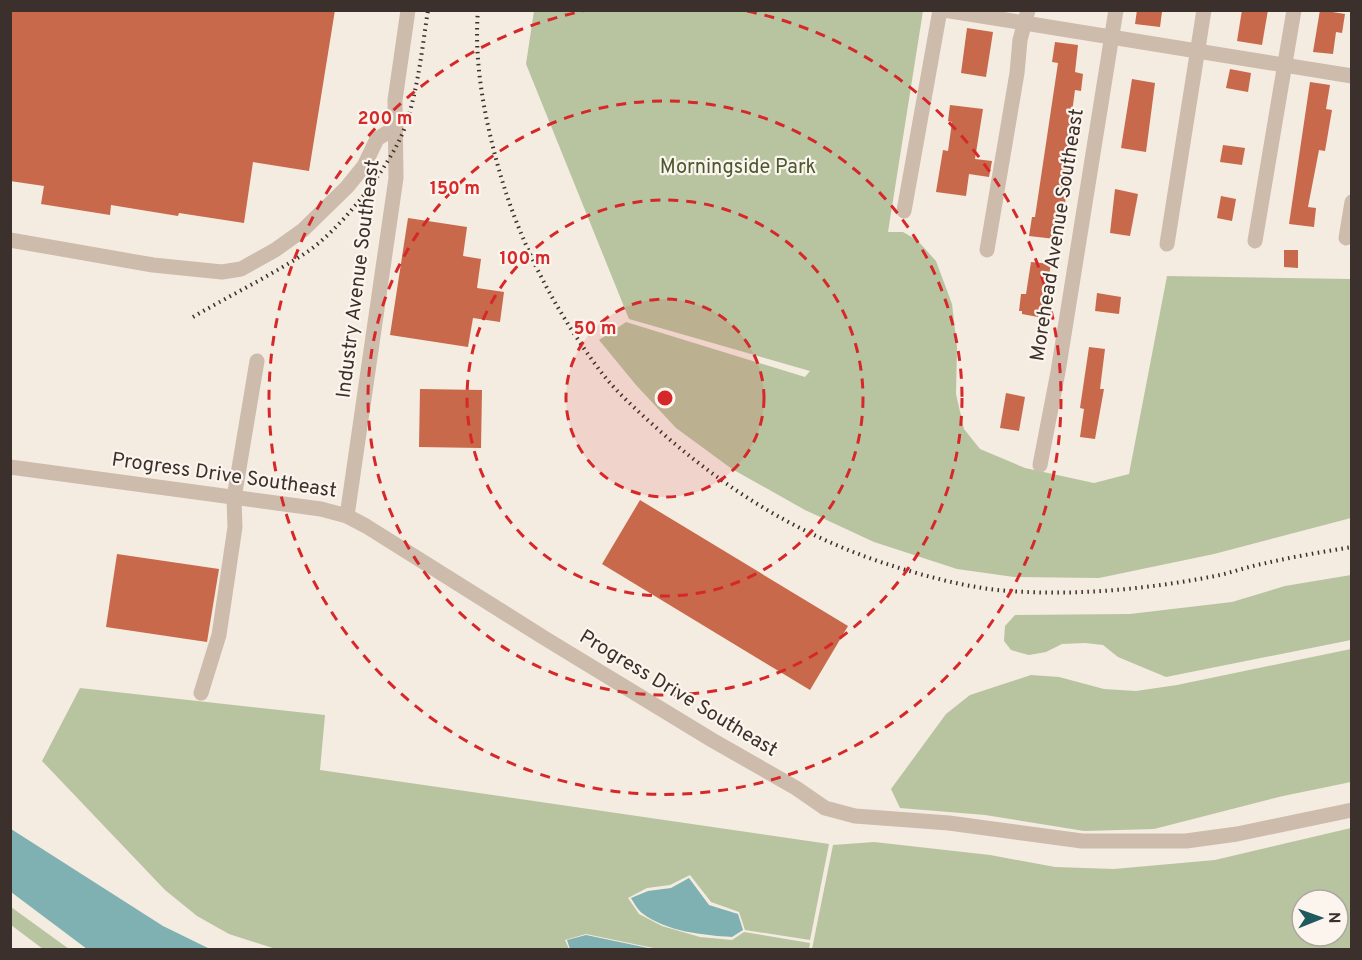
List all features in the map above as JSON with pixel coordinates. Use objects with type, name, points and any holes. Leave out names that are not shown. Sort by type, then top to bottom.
[{"type":"street","name":"Industry Avenue Southeast","points":[[347,516],[396,178],[395,100],[408,10]]},
{"type":"street","points":[[904,212],[940,10]]},
{"type":"street","points":[[944,10],[1026,17],[1111,37],[1352,76]]},
{"type":"street","name":"Morehead Avenue Southeast","points":[[1040,465],[1058,372],[1116,10]]},
{"type":"street","points":[[1167,244],[1204,10]]},
{"type":"street","points":[[1255,241],[1294,10]]},
{"type":"street","points":[[987,250],[1017,73],[1020,40],[1026,17]]},
{"type":"street","points":[[10,240],[153,264],[222,272],[241,269],[275,250],[312,223],[347,188],[364,166],[377,139],[396,127]]},
{"type":"street","points":[[1346,238],[1352,202]]},
{"type":"street","points":[[201,693],[219,635],[235,526],[234,498],[256,361]]},
{"type":"street","name":"Progress Drive Southeast","points":[[10,467],[321,509],[347,516],[712,740],[796,788],[825,808],[855,816],[949,823],[1082,841],[1186,842],[1352,810]]},
{"type":"green space","name":"Morningside Park","points":[[534,11],[923,11],[888,232],[903,232],[917,240],[936,261],[952,304],[957,347],[956,394],[964,429],[980,449],[1025,468],[1094,483],[1129,474],[1167,276],[1351,279],[1351,518],[1214,554],[1099,578],[1014,577],[957,569],[874,542],[805,510],[732,469],[676,428],[599,340],[626,322],[805,377],[810,371],[629,319],[526,64]]},
{"type":"green space","points":[[1351,575],[1351,640],[1166,677],[1118,657],[1103,645],[1062,644],[1046,652],[1029,655],[1011,650],[1004,641],[1005,626],[1015,615],[1130,614],[1232,602],[1285,586]]},
{"type":"green space","points":[[1351,649],[1351,782],[1283,796],[1154,829],[1084,831],[985,815],[900,808],[891,789],[946,714],[970,695],[1031,675],[1059,677],[1104,689],[1136,691],[1177,685]]},
{"type":"green space","points":[[80,688],[325,715],[320,770],[829,844],[810,940],[745,930],[739,912],[711,902],[690,875],[670,885],[647,888],[628,898],[639,914],[662,926],[700,937],[732,940],[744,932],[810,943],[809,949],[658,949],[586,934],[565,940],[569,949],[279,950],[229,934],[197,916],[165,890],[42,761]]},
{"type":"green space","points":[[1351,828],[1351,949],[812,949],[833,845],[874,842],[990,855],[1055,867],[1114,869],[1215,860]]},
{"type":"green space","points":[[11,907],[69,949],[43,949],[11,925]]},
{"type":"water","points":[[11,829],[163,926],[210,949],[87,949],[11,892]]},
{"type":"water","points":[[689,878],[709,905],[738,914],[743,930],[732,937],[697,934],[674,928],[642,913],[631,898],[648,891],[671,888]]},
{"type":"water","points":[[586,935],[653,949],[570,949],[567,940]]},
{"type":"building","points":[[10,10],[335,10],[309,171],[253,162],[244,223],[179,213],[178,216],[111,205],[110,215],[41,204],[44,186],[10,181]]},
{"type":"building","points":[[1137,10],[1162,12],[1160,27],[1135,24]]},
{"type":"building","points":[[1242,10],[1268,10],[1262,45],[1237,41]]},
{"type":"building","points":[[1320,10],[1345,14],[1342,33],[1336,32],[1333,54],[1313,52]]},
{"type":"building","points":[[967,28],[993,32],[986,77],[961,73]]},
{"type":"building","points":[[1055,42],[1078,45],[1075,72],[1083,74],[1081,91],[1075,90],[1071,120],[1077,121],[1075,137],[1064,210],[1059,209],[1055,239],[1029,236],[1032,217],[1035,217],[1058,63],[1052,62]]},
{"type":"building","points":[[1230,69],[1251,73],[1248,92],[1226,88]]},
{"type":"building","points":[[1132,79],[1155,83],[1146,152],[1121,148]]},
{"type":"building","points":[[1310,82],[1330,85],[1326,109],[1332,110],[1325,151],[1319,150],[1308,207],[1316,208],[1314,227],[1289,224]]},
{"type":"building","points":[[950,105],[983,109],[975,159],[992,161],[989,177],[969,174],[966,196],[936,192],[943,150],[948,151],[952,122],[948,121]]},
{"type":"building","points":[[1223,145],[1245,148],[1242,165],[1220,162]]},
{"type":"building","points":[[1115,189],[1138,194],[1130,236],[1110,233]]},
{"type":"building","points":[[1221,196],[1236,199],[1232,221],[1217,218]]},
{"type":"building","points":[[408,218],[467,227],[463,256],[481,259],[477,288],[504,292],[500,322],[473,318],[468,347],[390,335]]},
{"type":"building","points":[[1284,250],[1298,250],[1298,268],[1284,267]]},
{"type":"building","points":[[1031,262],[1051,264],[1042,312],[1038,311],[1038,317],[1022,314],[1022,311],[1019,311],[1021,294],[1026,294]]},
{"type":"building","points":[[1097,293],[1121,297],[1119,314],[1095,311]]},
{"type":"building","points":[[1089,347],[1105,349],[1100,389],[1104,389],[1095,439],[1080,437],[1084,409],[1080,408]]},
{"type":"building","points":[[420,389],[482,390],[481,448],[419,447]]},
{"type":"building","points":[[1006,393],[1025,397],[1019,431],[1000,428]]},
{"type":"building","points":[[640,500],[848,626],[810,690],[602,564]]},
{"type":"building","points":[[117,554],[219,569],[207,642],[106,627]]},
{"type":"railway","points":[[193,317],[277,271],[318,244],[348,214],[376,179],[405,127],[422,54],[428,10]]},
{"type":"railway","points":[[478,10],[477,46],[481,83],[495,155],[524,241],[551,296],[583,347],[622,396],[691,457],[751,500],[814,535],[883,563],[953,582],[1009,591],[1086,592],[1164,585],[1352,547]]}]
